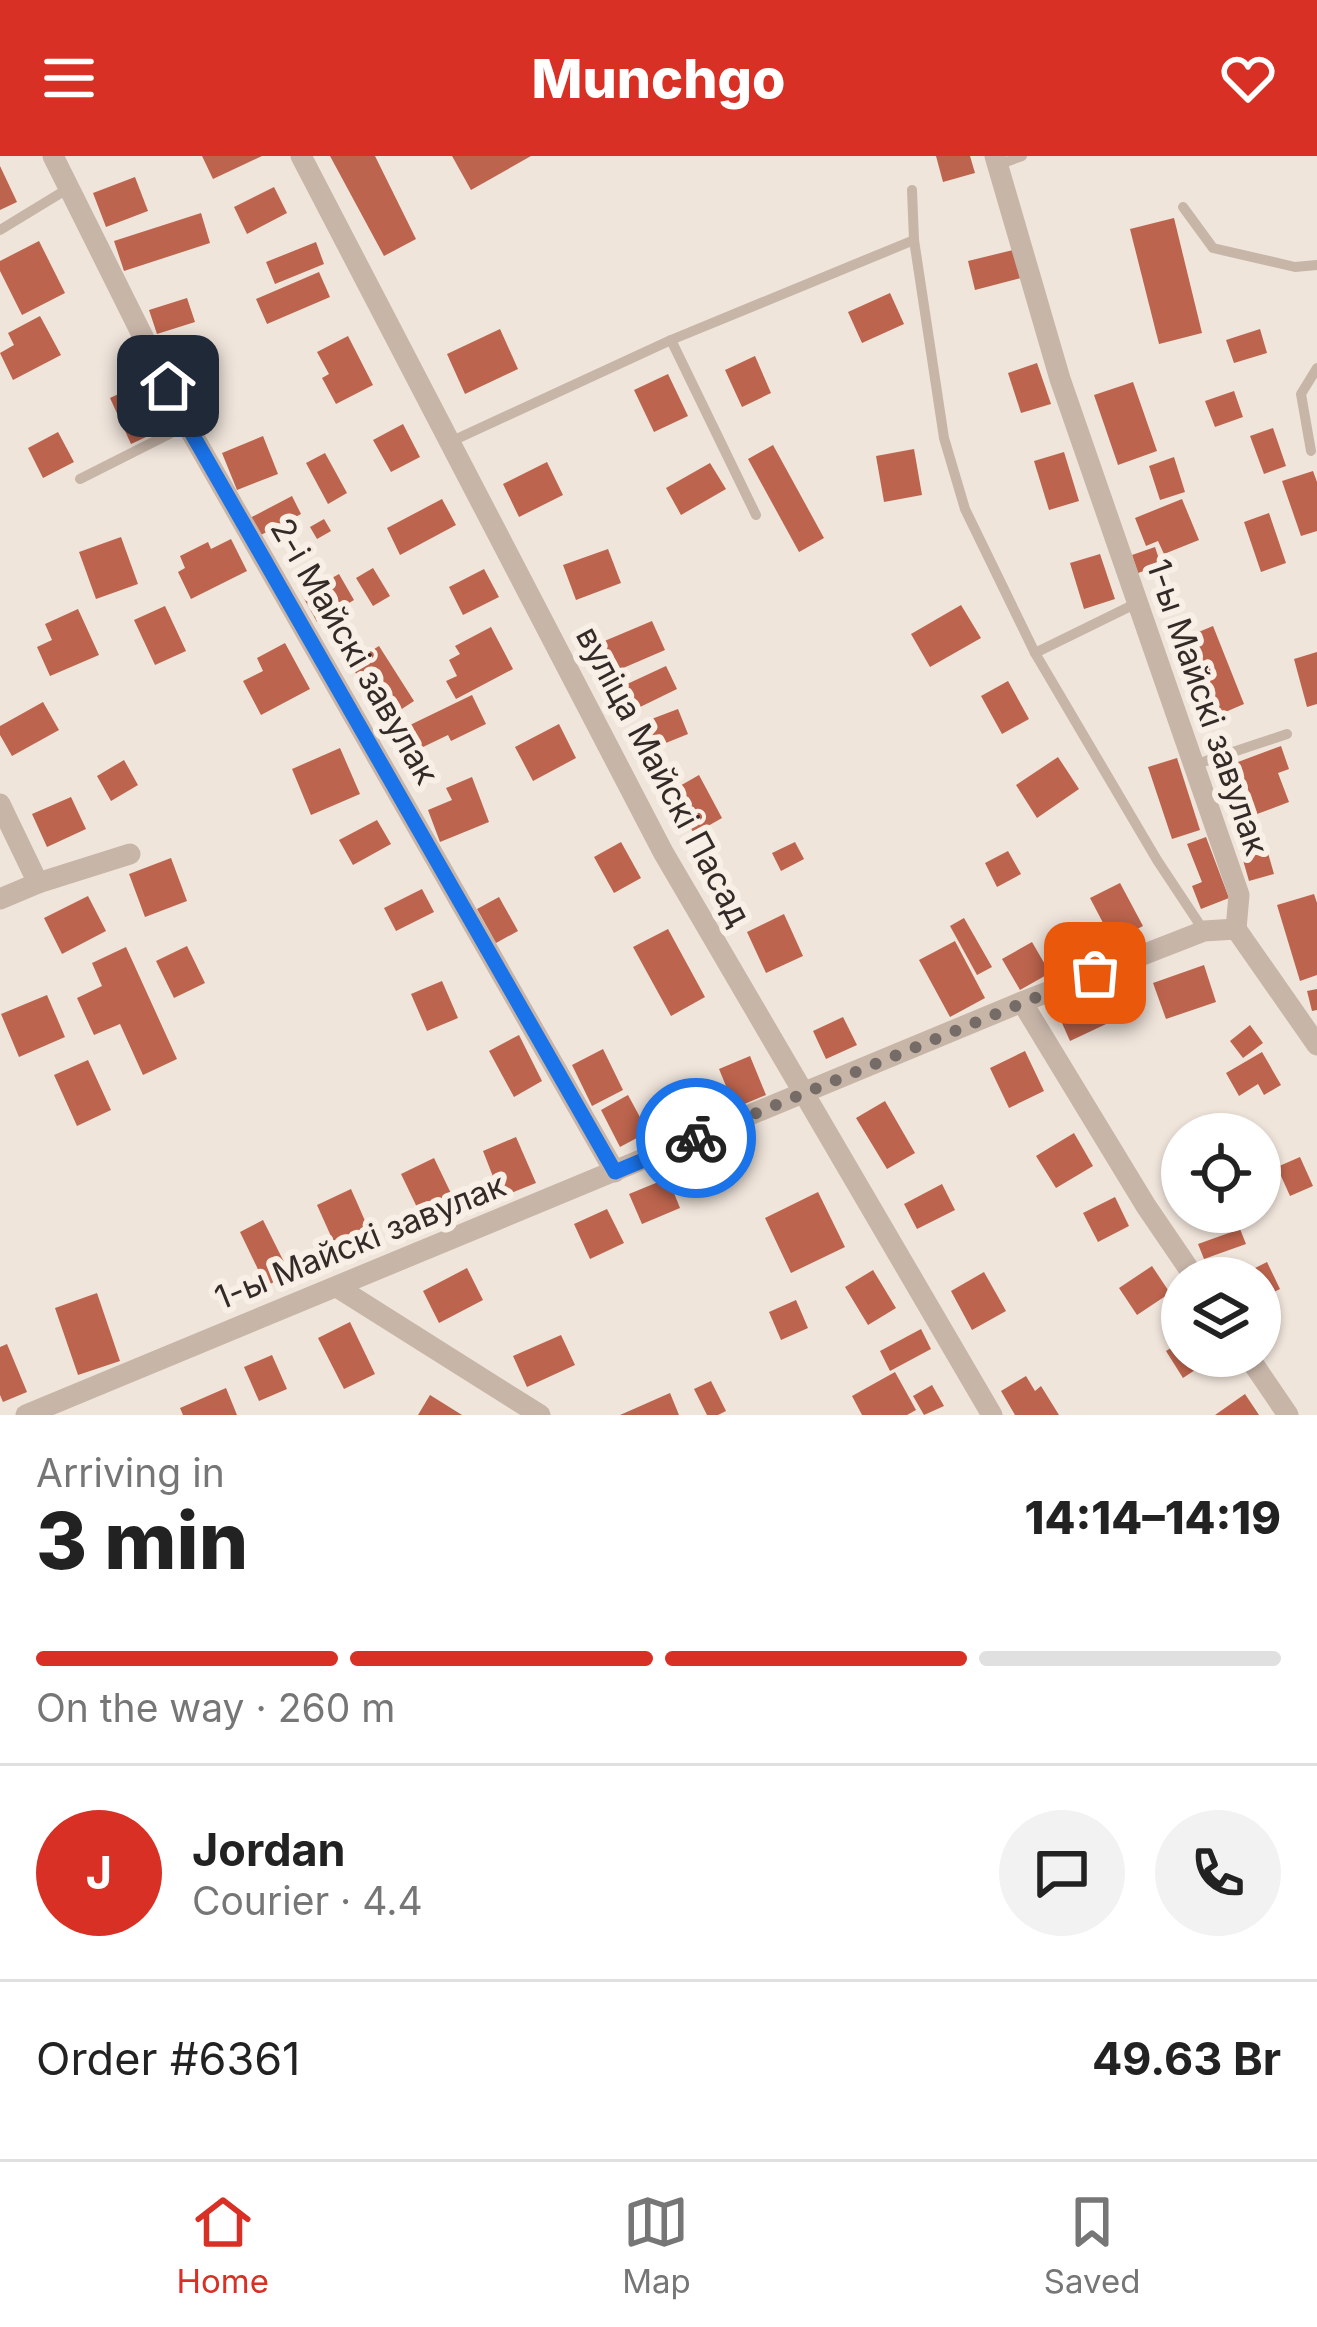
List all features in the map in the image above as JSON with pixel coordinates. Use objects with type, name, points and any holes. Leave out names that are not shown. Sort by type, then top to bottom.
[{"type":"street","name":"2-і Майскі завулак","points":[[53,156],[187,425],[615,1172]]},
{"type":"street","name":"вуліца Майскі Пасад","points":[[301,156],[663,851],[992,1415]]},
{"type":"street","name":"1-ы Майскі завулак","points":[[26,1415],[1022,1002],[1204,931],[1236,929],[1239,895],[1060,380],[996,161]]},
{"type":"street","points":[[0,804],[38,883]]},
{"type":"street","points":[[0,899],[130,854]]},
{"type":"street","points":[[1236,929],[1314,1038]]},
{"type":"street","points":[[1022,1002],[1181,1257]]},
{"type":"street","points":[[337,1287],[515,1409],[540,1415]]},
{"type":"street","points":[[1262,1377],[1288,1415]]},
{"type":"lane","points":[[996,161],[1022,156]]},
{"type":"lane","points":[[0,230],[69,188]]},
{"type":"lane","points":[[912,190],[914,240],[944,438],[965,509],[1035,653],[1204,931]]},
{"type":"lane","points":[[1184,207],[1213,248],[1295,267],[1317,265]]},
{"type":"lane","points":[[450,442],[671,340],[914,240]]},
{"type":"lane","points":[[671,340],[756,515]]},
{"type":"lane","points":[[1311,451],[1301,394],[1317,368]]},
{"type":"lane","points":[[80,479],[187,425]]},
{"type":"lane","points":[[1035,653],[1137,603]]},
{"type":"lane","points":[[1193,765],[1287,734]]},
{"type":"building","points":[[202,156],[262,156],[213,179]]},
{"type":"building","points":[[330,156],[375,156],[416,239],[384,256]]},
{"type":"building","points":[[452,156],[531,156],[471,190]]},
{"type":"building","points":[[936,156],[970,156],[975,173],[943,182]]},
{"type":"building","points":[[0,166],[17,202],[0,210]]},
{"type":"building","points":[[135,177],[148,211],[106,227],[93,193]]},
{"type":"building","points":[[274,187],[287,213],[247,234],[234,207]]},
{"type":"building","points":[[201,213],[210,243],[124,271],[114,241]]},
{"type":"building","points":[[1174,218],[1202,333],[1159,344],[1130,229]]},
{"type":"building","points":[[39,241],[65,293],[22,315],[0,271],[0,261]]},
{"type":"building","points":[[316,242],[324,264],[275,284],[266,262]]},
{"type":"building","points":[[1013,250],[1021,278],[975,290],[968,261]]},
{"type":"building","points":[[319,272],[330,297],[267,324],[256,299]]},
{"type":"building","points":[[890,293],[904,324],[862,343],[848,312]]},
{"type":"building","points":[[187,298],[195,322],[157,334],[149,310]]},
{"type":"building","points":[[40,316],[61,355],[13,380],[0,353],[14,345],[8,333]]},
{"type":"building","points":[[500,329],[518,369],[465,394],[447,354]]},
{"type":"building","points":[[1260,329],[1267,353],[1234,363],[1226,340]]},
{"type":"building","points":[[348,336],[373,385],[336,404],[322,378],[329,374],[317,352]]},
{"type":"building","points":[[755,356],[771,393],[742,407],[725,370]]},
{"type":"building","points":[[1037,363],[1051,404],[1021,413],[1008,373]]},
{"type":"building","points":[[668,374],[688,416],[654,432],[634,390]]},
{"type":"building","points":[[1133,382],[1157,451],[1118,465],[1094,395]]},
{"type":"building","points":[[140,384],[161,430],[131,444],[110,398]]},
{"type":"building","points":[[1234,391],[1243,417],[1215,427],[1205,401]]},
{"type":"building","points":[[403,424],[420,457],[391,472],[373,440]]},
{"type":"building","points":[[1273,428],[1286,466],[1264,474],[1250,436]]},
{"type":"building","points":[[58,432],[74,462],[43,478],[28,448]]},
{"type":"building","points":[[263,436],[278,474],[237,490],[222,453]]},
{"type":"building","points":[[773,445],[824,538],[799,552],[748,459]]},
{"type":"building","points":[[914,449],[922,495],[884,502],[876,456]]},
{"type":"building","points":[[1064,452],[1079,501],[1049,510],[1034,461]]},
{"type":"building","points":[[325,453],[347,493],[328,504],[306,463]]},
{"type":"building","points":[[1174,457],[1185,492],[1160,500],[1149,466]]},
{"type":"building","points":[[547,462],[563,495],[519,517],[503,484]]},
{"type":"building","points":[[710,463],[726,489],[681,515],[666,488]]},
{"type":"building","points":[[1313,471],[1317,531],[1301,536],[1282,481]]},
{"type":"building","points":[[292,496],[301,514],[259,536],[250,518]]},
{"type":"building","points":[[442,499],[456,525],[400,555],[387,528]]},
{"type":"building","points":[[1182,499],[1199,540],[1164,554],[1158,541],[1146,546],[1135,518]]},
{"type":"building","points":[[1269,513],[1286,563],[1261,572],[1244,522]]},
{"type":"building","points":[[324,519],[331,531],[317,539],[310,527]]},
{"type":"building","points":[[121,537],[138,584],[96,599],[79,552]]},
{"type":"building","points":[[231,539],[247,571],[191,599],[178,572],[185,568],[180,556],[208,542],[211,549]]},
{"type":"building","points":[[1155,547],[1161,565],[1138,573],[1132,555]]},
{"type":"building","points":[[608,549],[621,583],[576,600],[563,565]]},
{"type":"building","points":[[1100,554],[1115,599],[1084,609],[1070,563]]},
{"type":"building","points":[[373,568],[390,596],[373,606],[356,578]]},
{"type":"building","points":[[484,569],[499,597],[463,615],[449,587]]},
{"type":"building","points":[[339,574],[354,600],[317,622],[302,595]]},
{"type":"building","points":[[961,605],[981,638],[930,667],[911,634]]},
{"type":"building","points":[[165,606],[186,651],[155,665],[134,620]]},
{"type":"building","points":[[78,609],[99,655],[50,676],[37,647],[52,640],[45,624]]},
{"type":"building","points":[[652,621],[665,650],[607,675],[595,645]]},
{"type":"building","points":[[1213,626],[1244,704],[1202,722],[1170,644]]},
{"type":"building","points":[[491,627],[513,669],[456,699],[446,681],[457,676],[449,660],[460,654],[455,646]]},
{"type":"building","points":[[285,643],[310,689],[261,715],[243,681],[263,671],[257,658]]},
{"type":"building","points":[[379,646],[414,701],[385,720],[350,664]]},
{"type":"building","points":[[1317,652],[1317,704],[1307,707],[1294,659]]},
{"type":"building","points":[[666,666],[677,689],[636,709],[625,685]]},
{"type":"building","points":[[1008,681],[1029,719],[1002,734],[981,696]]},
{"type":"building","points":[[472,695],[486,724],[451,741],[448,735],[421,748],[410,725]]},
{"type":"building","points":[[43,702],[59,730],[12,756],[0,726]]},
{"type":"building","points":[[678,709],[688,734],[651,749],[641,723]]},
{"type":"building","points":[[559,724],[576,758],[533,781],[515,747]]},
{"type":"building","points":[[1281,746],[1289,769],[1278,773],[1289,802],[1257,814],[1238,762]]},
{"type":"building","points":[[340,748],[360,794],[311,815],[292,769]]},
{"type":"building","points":[[1058,757],[1079,789],[1037,818],[1016,785]]},
{"type":"building","points":[[1177,758],[1200,830],[1172,839],[1148,767]]},
{"type":"building","points":[[124,760],[138,785],[111,801],[97,776]]},
{"type":"building","points":[[699,775],[722,818],[694,834],[671,791]]},
{"type":"building","points":[[472,777],[489,822],[440,842],[428,810],[452,800],[446,788]]},
{"type":"building","points":[[71,797],[86,829],[47,847],[32,814]]},
{"type":"building","points":[[377,820],[391,844],[353,865],[339,840]]},
{"type":"building","points":[[1206,837],[1229,898],[1201,909],[1192,886],[1202,882],[1187,844]]},
{"type":"building","points":[[1264,839],[1274,874],[1249,881],[1239,846]]},
{"type":"building","points":[[621,842],[641,878],[614,893],[594,857]]},
{"type":"building","points":[[795,842],[804,859],[781,871],[772,853]]},
{"type":"building","points":[[1008,851],[1021,874],[997,887],[985,863]]},
{"type":"building","points":[[171,858],[187,901],[145,917],[129,874]]},
{"type":"building","points":[[1120,883],[1143,926],[1113,942],[1090,898]]},
{"type":"building","points":[[422,889],[434,912],[396,931],[384,908]]},
{"type":"building","points":[[1314,894],[1317,975],[1300,981],[1277,905]]},
{"type":"building","points":[[88,896],[106,931],[62,954],[44,918]]},
{"type":"building","points":[[499,897],[518,931],[496,943],[477,909]]},
{"type":"building","points":[[784,914],[803,956],[766,973],[747,932]]},
{"type":"building","points":[[964,918],[992,967],[977,975],[950,926]]},
{"type":"building","points":[[668,929],[705,997],[671,1016],[633,947]]},
{"type":"building","points":[[955,941],[985,998],[950,1017],[919,960]]},
{"type":"building","points":[[1032,942],[1050,973],[1020,990],[1002,959]]},
{"type":"building","points":[[187,946],[205,983],[174,998],[156,961]]},
{"type":"building","points":[[126,947],[177,1059],[143,1075],[120,1024],[94,1035],[77,998],[102,986],[92,963]]},
{"type":"building","points":[[1204,965],[1216,1002],[1166,1019],[1153,983]]},
{"type":"building","points":[[442,981],[458,1018],[427,1031],[411,994]]},
{"type":"building","points":[[1317,989],[1317,1010],[1312,1011],[1307,991]]},
{"type":"building","points":[[1108,990],[1121,1017],[1070,1041],[1058,1014]]},
{"type":"building","points":[[47,995],[65,1037],[19,1057],[1,1014]]},
{"type":"building","points":[[843,1017],[857,1045],[826,1059],[813,1031]]},
{"type":"building","points":[[1250,1025],[1263,1043],[1243,1058],[1230,1041]]},
{"type":"building","points":[[519,1035],[542,1081],[514,1097],[489,1051]]},
{"type":"building","points":[[603,1049],[623,1090],[592,1106],[572,1065]]},
{"type":"building","points":[[1025,1051],[1044,1091],[1009,1108],[990,1068]]},
{"type":"building","points":[[1262,1052],[1281,1085],[1264,1095],[1258,1084],[1239,1096],[1226,1073]]},
{"type":"building","points":[[750,1056],[766,1095],[735,1108],[719,1069]]},
{"type":"building","points":[[88,1060],[111,1110],[77,1126],[54,1075]]},
{"type":"building","points":[[628,1095],[648,1132],[620,1147],[601,1110]]},
{"type":"building","points":[[885,1101],[915,1153],[887,1169],[856,1118]]},
{"type":"building","points":[[1074,1133],[1093,1166],[1056,1188],[1036,1156]]},
{"type":"building","points":[[516,1137],[536,1183],[501,1197],[483,1151]]},
{"type":"building","points":[[1300,1157],[1313,1186],[1290,1196],[1281,1165]]},
{"type":"building","points":[[434,1158],[459,1210],[426,1226],[401,1174]]},
{"type":"building","points":[[668,1178],[680,1208],[642,1224],[629,1194]]},
{"type":"building","points":[[942,1184],[955,1210],[917,1229],[904,1204]]},
{"type":"building","points":[[351,1189],[377,1248],[343,1263],[317,1205]]},
{"type":"building","points":[[818,1192],[845,1247],[791,1273],[765,1218]]},
{"type":"building","points":[[1115,1197],[1129,1226],[1098,1242],[1083,1213]]},
{"type":"building","points":[[607,1209],[624,1243],[590,1259],[574,1224]]},
{"type":"building","points":[[263,1220],[290,1274],[266,1286],[240,1232]]},
{"type":"building","points":[[1242,1233],[1246,1244],[1203,1257],[1198,1244]]},
{"type":"building","points":[[1152,1266],[1161,1280],[1161,1299],[1137,1315],[1119,1288]]},
{"type":"building","points":[[467,1268],[483,1300],[439,1323],[423,1291]]},
{"type":"building","points":[[873,1270],[896,1308],[868,1325],[845,1287]]},
{"type":"building","points":[[984,1272],[1006,1311],[972,1330],[951,1291]]},
{"type":"building","points":[[97,1293],[120,1361],[78,1375],[55,1308]]},
{"type":"building","points":[[796,1300],[808,1328],[781,1340],[769,1312]]},
{"type":"building","points":[[350,1322],[375,1374],[344,1389],[318,1338]]},
{"type":"building","points":[[921,1329],[931,1349],[890,1371],[880,1351]]},
{"type":"building","points":[[561,1335],[575,1365],[527,1387],[513,1356]]},
{"type":"building","points":[[7,1344],[27,1392],[3,1402],[0,1347]]},
{"type":"building","points":[[272,1355],[287,1389],[259,1401],[244,1367]]},
{"type":"building","points":[[895,1372],[916,1410],[907,1415],[862,1415],[852,1396]]},
{"type":"building","points":[[1026,1376],[1035,1391],[1041,1386],[1059,1415],[1015,1415],[1001,1391]]},
{"type":"building","points":[[711,1381],[726,1411],[718,1415],[707,1415],[694,1389]]},
{"type":"building","points":[[932,1385],[944,1406],[924,1415],[913,1396]]},
{"type":"building","points":[[226,1388],[237,1415],[183,1415],[180,1408]]},
{"type":"building","points":[[670,1393],[679,1415],[620,1415]]},
{"type":"building","points":[[1245,1394],[1259,1415],[1215,1415]]},
{"type":"building","points":[[430,1395],[462,1415],[418,1415]]},
{"type":"way so far","points":[[696,1138],[1095,973]]},
{"type":"route","points":[[168,386],[615,1172],[696,1138]]}]
